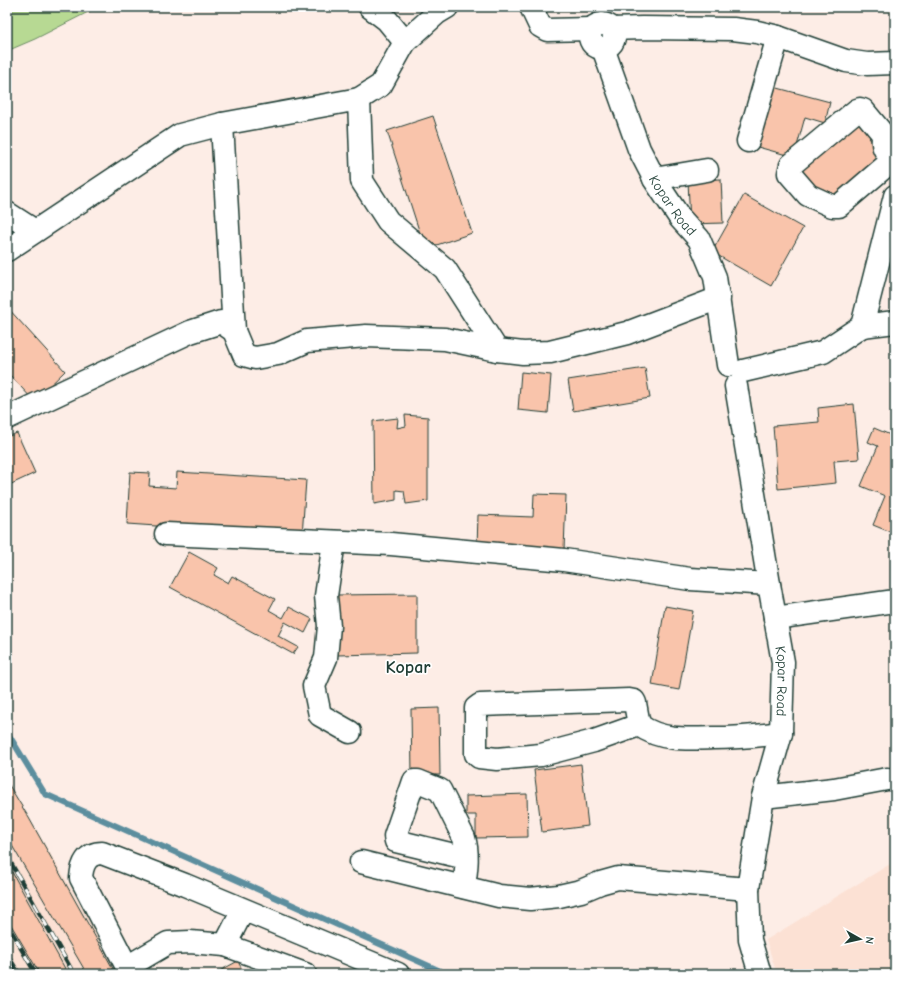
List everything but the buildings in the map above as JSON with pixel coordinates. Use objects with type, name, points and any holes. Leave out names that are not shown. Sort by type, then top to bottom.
[{"type":"street","points":[[370,7],[387,20],[405,42]]},
{"type":"street","points":[[7,250],[180,135],[222,124],[359,99],[381,85],[405,42],[437,13],[447,7]]},
{"type":"street","points":[[531,7],[540,26],[547,30],[599,27],[733,29],[757,32],[778,37],[846,61],[867,64],[895,63]]},
{"type":"street","name":"Kopar Road","points":[[599,27],[639,148],[654,179],[680,218],[699,240],[715,277],[718,298],[736,374],[769,584],[783,662],[781,733],[763,797],[748,889],[750,940],[760,974]]},
{"type":"street","points":[[748,141],[778,37]]},
{"type":"street","points":[[359,99],[362,181],[388,221],[445,269],[497,350]]},
{"type":"street","points":[[860,109],[863,110],[882,133],[884,137],[883,143],[890,156],[888,164],[868,181],[840,206],[832,206],[808,195],[789,173],[789,170],[791,165],[860,109]]},
{"type":"street","points":[[222,124],[234,331],[244,355],[255,358],[278,354],[307,341],[366,336],[445,339],[497,350],[523,353],[550,352],[627,334],[718,298]]},
{"type":"street","points":[[654,179],[707,170]]},
{"type":"street","points":[[868,181],[895,188]]},
{"type":"street","points":[[862,326],[895,196]]},
{"type":"street","points":[[7,212],[35,231]]},
{"type":"street","points":[[7,418],[190,332],[221,322],[234,331]]},
{"type":"street","points":[[736,374],[823,352],[862,326],[895,322]]},
{"type":"street","points":[[166,534],[391,544],[564,560],[690,579],[769,584]]},
{"type":"street","points":[[334,542],[326,596],[329,626],[326,658],[314,686],[320,715],[350,732]]},
{"type":"street","points":[[775,618],[895,600]]},
{"type":"street","points":[[639,725],[594,741],[541,755],[496,759],[479,757],[476,754],[476,708],[480,705],[629,700],[634,701],[635,703],[639,725],[648,731],[665,737],[681,740],[740,738],[781,733]]},
{"type":"street","points":[[763,797],[834,789],[887,780]]},
{"type":"street","points":[[464,887],[466,858],[464,838],[442,791],[439,788],[414,781],[395,836],[396,841],[466,858]]},
{"type":"street","points":[[397,871],[404,844]]},
{"type":"street","points":[[305,974],[225,945],[190,942],[168,943],[130,970],[81,878],[82,868],[88,859],[96,853],[102,853],[185,885],[398,974]]},
{"type":"street","points":[[361,862],[499,896],[530,899],[559,896],[581,891],[600,883],[618,878],[748,889]]},
{"type":"street","points":[[225,945],[243,910]]},
{"type":"shaded area","points":[[7,782],[29,818],[123,974],[7,974]]},
{"type":"shaded area","points":[[895,861],[895,974],[777,974],[766,940]]},
{"type":"green space","points":[[7,7],[98,7],[35,39],[7,51]]},
{"type":"waterway","points":[[7,732],[45,794],[447,974]]},
{"type":"railway","points":[[7,856],[74,974]]},
{"type":"railway","points":[[7,924],[36,974]]},
{"type":"railway","points":[[7,954],[19,974]]},
{"type":"district","name":"Kopar","points":[[408,667]]}]
